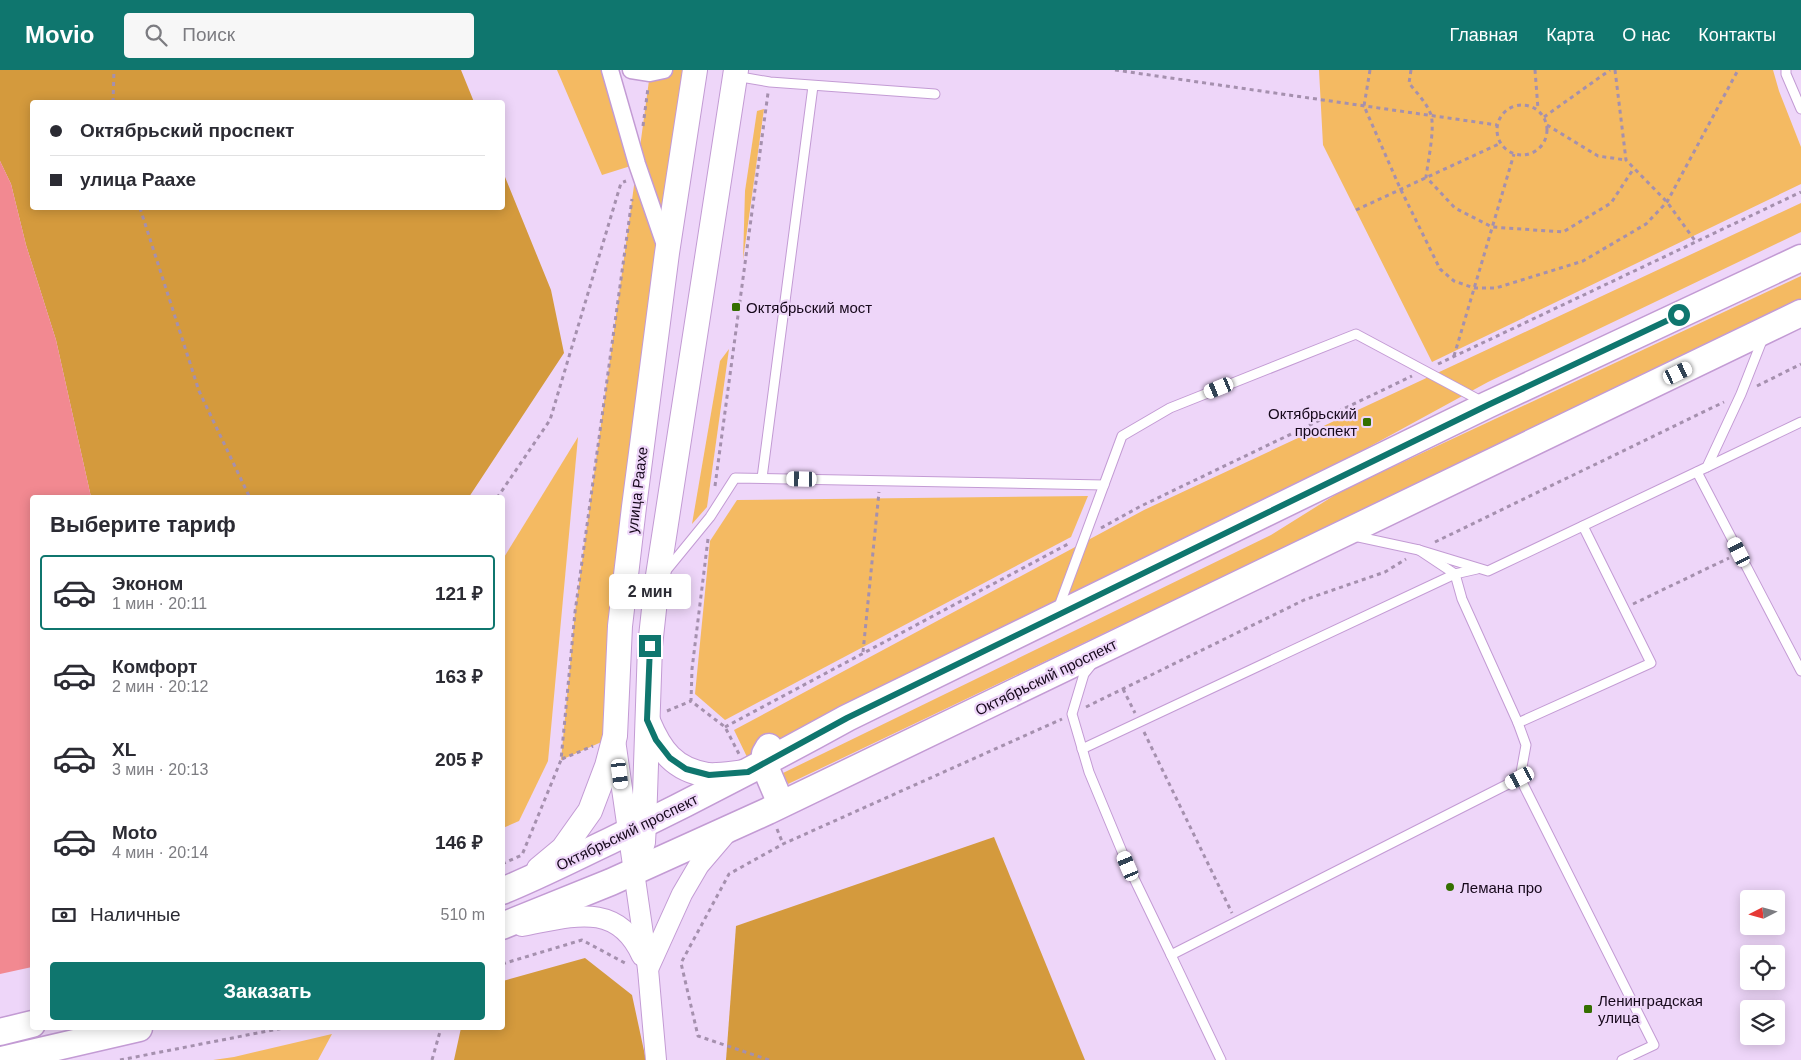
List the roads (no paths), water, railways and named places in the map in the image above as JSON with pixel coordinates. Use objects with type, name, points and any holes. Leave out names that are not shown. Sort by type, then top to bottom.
[{"type":"main road","name":"улица Раахе","points":[[513,886],[563,849],[590,811],[607,766],[615,736],[620,626],[667,253],[695,70]]},
{"type":"main road","points":[[634,872],[643,842],[636,828],[647,720],[650,646],[657,582],[736,73]]},
{"type":"main road","points":[[647,720],[656,740],[670,758],[686,769],[709,775],[756,768],[771,744],[892,681],[916,684],[1488,405],[1801,258]]},
{"type":"main road","name":"Октябрьский проспект","points":[[505,925],[573,899],[782,804],[1801,314]]},
{"type":"main road","points":[[756,768],[782,804]]},
{"type":"main road","name":"Октябрьский проспект","points":[[513,886],[636,828],[756,768]]},
{"type":"main road","points":[[0,1032],[30,1024]]},
{"type":"main road","points":[[1,1060],[130,1030]]},
{"type":"street","points":[[610,70],[667,253]]},
{"type":"street","points":[[631,70],[657,71]]},
{"type":"street","points":[[615,736],[636,828]]},
{"type":"street","points":[[639,967],[698,865],[730,828]]},
{"type":"street","points":[[634,872],[639,967]]},
{"type":"street","points":[[505,929],[581,915],[601,918],[620,925],[635,940],[656,1060]]},
{"type":"lane","points":[[1786,70],[1801,109]]},
{"type":"lane","points":[[736,73],[770,82],[934,94]]},
{"type":"lane","points":[[762,478],[813,86]]},
{"type":"lane","points":[[1708,467],[1742,394],[1765,331]]},
{"type":"lane","points":[[1054,617],[1122,436],[1170,408],[1356,334],[1488,405]]},
{"type":"lane","points":[[1345,534],[1419,550],[1488,571],[1801,422]]},
{"type":"lane","points":[[1698,472],[1801,671]]},
{"type":"lane","points":[[657,582],[710,518],[735,478],[1104,485]]},
{"type":"lane","points":[[1518,723],[1651,663],[1583,526]]},
{"type":"lane","points":[[1419,550],[1455,574],[1462,599],[1518,723],[1526,745],[1520,778],[1654,1045],[1622,1060]]},
{"type":"lane","points":[[1082,749],[1455,574],[1478,568]]},
{"type":"lane","points":[[1102,650],[1084,674],[1072,714],[1082,749],[1089,772],[1128,866],[1221,1060]]},
{"type":"lane","points":[[1171,955],[1520,778]]},
{"type":"place","name":"Октябрьский мост","points":[[736,307]]},
{"type":"place","name":"Октябрьский проспект","points":[[1367,422]]},
{"type":"place","name":"Лемана про","points":[[1450,887]]},
{"type":"place","name":"Ленинградская улица","points":[[1588,1009]]}]
